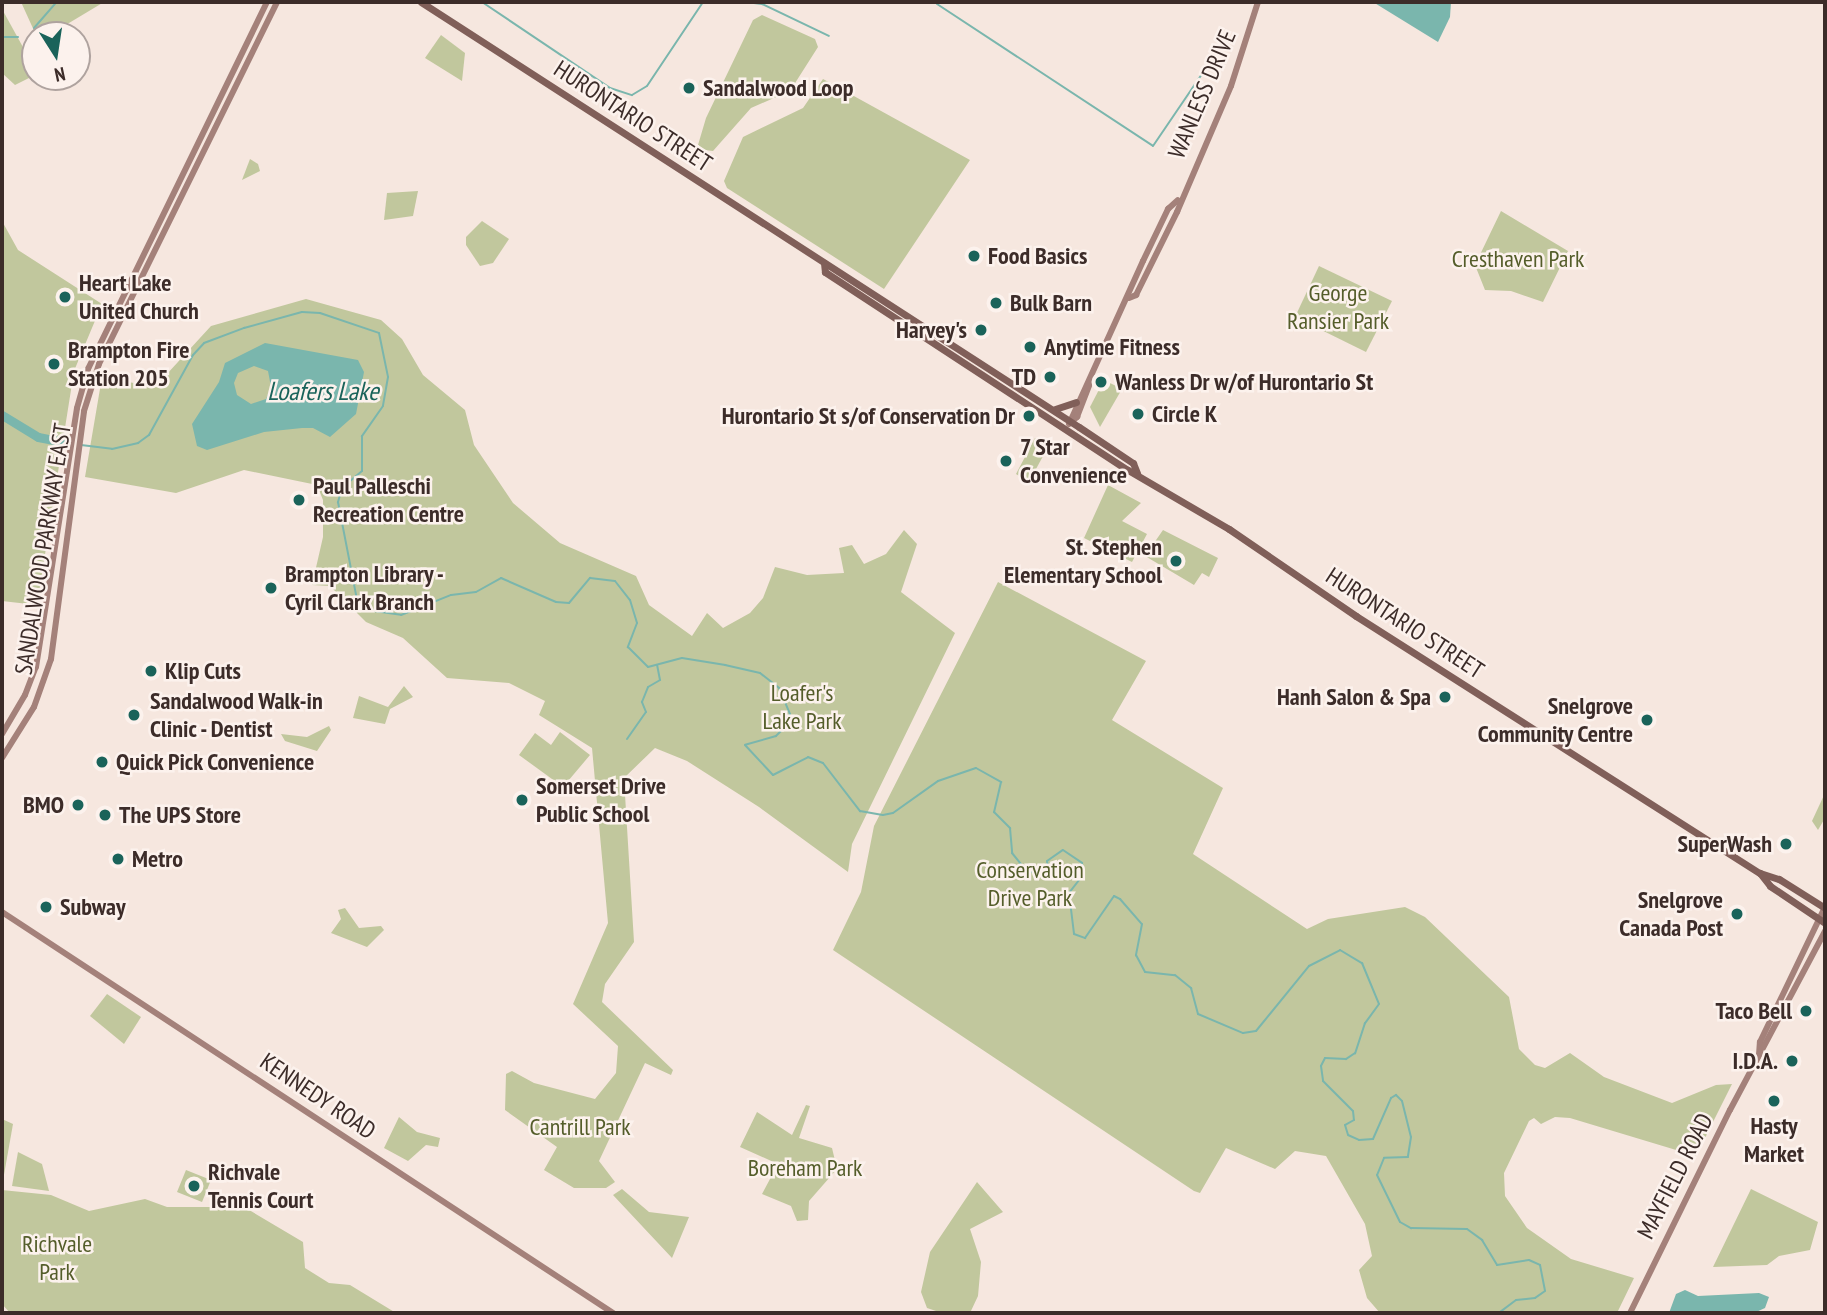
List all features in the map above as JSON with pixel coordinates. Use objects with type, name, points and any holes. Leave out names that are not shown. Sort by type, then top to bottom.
[{"type":"main road","name":"SANDALWOOD PARKWAY EAST","points":[[2,758],[34,707],[46,676],[79,450],[77,438],[94,353],[267,2]]},
{"type":"main road","name":"SANDALWOOD PARKWAY EAST","points":[[2,734],[25,695],[36,667],[71,449],[111,336],[278,2]]},
{"type":"main road","name":"HURONTARIO STREET","points":[[421,2],[1039,401],[1133,463],[1138,473]]},
{"type":"main road","name":"WANLESS DRIVE","points":[[1070,422],[1076,417],[1129,298],[1127,293],[1168,209],[1178,200],[1231,86],[1258,2]]},
{"type":"main road","name":"HURONTARIO STREET","points":[[824,263],[825,272],[1066,430],[1138,473],[1760,873],[1779,879],[1825,908]]},
{"type":"main road","name":"WANLESS DRIVE","points":[[1070,422],[1076,402],[1093,376]]},
{"type":"main road","points":[[1039,401],[1060,410],[1076,402]]},
{"type":"main road","points":[[1066,430],[1070,422]]},
{"type":"main road","name":"HURONTARIO STREET","points":[[1760,873],[1770,886],[1822,921]]},
{"type":"main road","name":"MAYFIELD ROAD","points":[[1758,1058],[1760,1042],[1822,921],[1825,908]]},
{"type":"main road","name":"KENNEDY ROAD","points":[[2,912],[613,1313]]},
{"type":"main road","name":"MAYFIELD ROAD","points":[[1630,1313],[1825,931]]},
{"type":"green space","points":[[21,2],[104,2],[72,21],[30,21]]},
{"type":"green space","points":[[2,9],[21,44],[21,82],[15,85],[2,73]]},
{"type":"green space","points":[[762,15],[815,39],[818,47],[790,91],[751,108],[713,151],[705,150],[698,145],[706,118],[753,20]]},
{"type":"green space","points":[[441,35],[465,53],[462,81],[425,58]]},
{"type":"green space","points":[[823,79],[970,160],[884,289],[727,188],[724,181],[743,137],[803,108]]},
{"type":"green space","points":[[250,159],[258,164],[260,171],[242,180]]},
{"type":"green space","points":[[418,191],[413,216],[384,220],[387,193]]},
{"type":"green space","name":"Cresthaven Park","points":[[1501,211],[1568,251],[1543,302],[1511,291],[1485,290],[1475,265]]},
{"type":"green space","points":[[2,221],[18,250],[102,304],[74,371],[37,605],[2,601]]},
{"type":"green space","points":[[482,221],[509,239],[493,263],[480,266],[466,245],[466,237]]},
{"type":"green space","name":"George Ransier Park","points":[[1319,266],[1392,301],[1366,352],[1295,317]]},
{"type":"green space","name":"Loafer's Lake Park","points":[[306,299],[381,320],[402,339],[423,375],[465,410],[474,445],[513,503],[560,543],[636,576],[649,605],[692,636],[707,613],[723,628],[750,613],[763,598],[775,567],[807,575],[844,573],[839,548],[852,545],[864,564],[886,554],[904,530],[917,544],[901,592],[955,633],[852,844],[848,872],[759,807],[687,761],[655,748],[624,778],[634,942],[605,984],[602,1002],[673,1070],[671,1075],[645,1063],[599,1161],[615,1182],[606,1188],[574,1188],[544,1170],[557,1147],[505,1110],[506,1074],[512,1071],[534,1083],[595,1099],[616,1073],[618,1046],[573,1004],[608,923],[592,748],[539,715],[545,701],[509,683],[447,678],[403,638],[366,622],[330,586],[312,585],[323,537],[323,500],[317,485],[244,470],[176,493],[85,477],[102,377],[155,387],[211,326]]},
{"type":"green space","points":[[1104,380],[1122,389],[1100,427],[1090,407]]},
{"type":"green space","points":[[1035,438],[1049,445],[1029,482],[1016,474]]},
{"type":"green space","points":[[1108,485],[1141,503],[1122,521],[1147,534],[1132,562],[1084,538]]},
{"type":"green space","points":[[1163,530],[1218,558],[1209,577],[1202,573],[1194,585],[1145,556]]},
{"type":"green space","name":"Conservation Drive Park","points":[[998,582],[1146,661],[1112,720],[1223,788],[1193,854],[1307,929],[1328,919],[1405,907],[1425,917],[1509,997],[1519,1049],[1535,1065],[1545,1068],[1570,1053],[1604,1077],[1672,1103],[1716,1085],[1732,1084],[1696,1156],[1570,1118],[1555,1117],[1541,1124],[1534,1118],[1529,1121],[1504,1173],[1505,1196],[1527,1228],[1571,1259],[1634,1278],[1617,1313],[1380,1313],[1367,1298],[1359,1270],[1372,1256],[1365,1224],[1326,1156],[1295,1151],[1275,1169],[1226,1148],[1200,1193],[1194,1191],[833,950],[861,892],[874,826]]},
{"type":"green space","points":[[404,686],[413,697],[390,709],[385,724],[353,718],[359,696],[388,707]]},
{"type":"green space","points":[[329,726],[331,730],[317,751],[285,741],[281,734],[307,737]]},
{"type":"green space","points":[[560,732],[590,755],[563,787],[519,755],[535,733],[551,745]]},
{"type":"green space","points":[[1825,793],[1825,818],[1818,830],[1812,821]]},
{"type":"green space","points":[[345,908],[359,928],[381,926],[384,930],[367,947],[331,933],[341,919],[338,910]]},
{"type":"green space","points":[[107,994],[141,1017],[124,1044],[90,1016]]},
{"type":"green space","name":"Boreham Park","points":[[806,1105],[810,1106],[799,1138],[832,1148],[837,1169],[809,1201],[808,1220],[797,1221],[791,1206],[762,1194],[778,1164],[740,1147],[757,1112],[792,1135]]},
{"type":"green space","points":[[399,1117],[417,1132],[440,1138],[438,1147],[426,1145],[408,1161],[384,1148]]},
{"type":"green space","points":[[2,1119],[13,1124],[2,1186]]},
{"type":"green space","points":[[18,1152],[42,1164],[49,1191],[12,1186]]},
{"type":"green space","name":"Richvale Tennis Court","points":[[186,1170],[211,1180],[202,1202],[177,1192]]},
{"type":"green space","points":[[977,1182],[1003,1212],[970,1229],[981,1262],[978,1296],[970,1313],[942,1313],[927,1308],[921,1292],[930,1252]]},
{"type":"green space","points":[[622,1189],[649,1212],[689,1217],[672,1258],[613,1195]]},
{"type":"green space","points":[[1751,1189],[1818,1222],[1810,1250],[1779,1256],[1767,1265],[1713,1267]]},
{"type":"green space","name":"Richvale Park","points":[[2,1190],[51,1195],[89,1211],[145,1199],[167,1207],[244,1207],[303,1242],[305,1268],[329,1283],[350,1285],[396,1313],[10,1313],[2,1304]]},
{"type":"water","points":[[1373,2],[1451,2],[1450,17],[1438,42]]},
{"type":"water","name":"Loafers Lake","points":[[265,343],[358,360],[364,372],[356,414],[330,437],[313,428],[264,432],[207,450],[197,446],[192,424],[219,382],[225,363]],"holes":[[[254,366],[268,371],[271,387],[266,399],[251,404],[237,395],[234,383],[238,373]]]},
{"type":"water","points":[[1685,1290],[1698,1296],[1759,1293],[1769,1297],[1765,1308],[1754,1313],[1669,1313],[1676,1294]]},
{"type":"waterway","points":[[40,21],[57,2]]},
{"type":"waterway","points":[[482,2],[610,88],[632,95],[647,86],[703,2]]},
{"type":"waterway","points":[[746,2],[762,4],[829,36]]},
{"type":"waterway","points":[[937,4],[1153,146],[1206,68]]},
{"type":"waterway","points":[[2,37],[18,37]]},
{"type":"waterway","points":[[81,445],[112,449],[138,443],[149,435],[193,355],[204,343],[244,328],[302,312],[320,313],[379,333],[388,377],[383,406],[362,436],[362,471],[342,488],[338,502],[357,600],[374,611],[401,615],[451,595],[476,592],[501,578],[556,602],[569,603],[590,578],[615,581],[630,600],[637,623],[628,647],[648,667],[682,658],[760,673],[779,688],[790,714],[783,729],[776,736],[745,745],[773,775],[808,757],[823,763],[860,811],[883,815],[893,813],[938,781],[976,768],[1001,782],[994,812],[1010,828],[1012,853],[1025,869],[1043,877],[1049,874],[1047,861],[1063,850],[1082,863],[1083,875],[1069,893],[1074,934],[1085,938],[1114,896],[1120,899],[1142,924],[1136,955],[1145,972],[1175,975],[1191,988],[1198,1014],[1243,1033],[1256,1031],[1309,966],[1340,950],[1362,963],[1379,1004],[1365,1023],[1355,1053],[1346,1059],[1325,1058],[1321,1066],[1323,1081],[1353,1111],[1354,1120],[1345,1125],[1348,1135],[1359,1140],[1373,1139],[1391,1098],[1396,1095],[1402,1101],[1411,1137],[1408,1157],[1384,1158],[1377,1175],[1400,1222],[1411,1228],[1467,1229],[1482,1240],[1497,1265],[1529,1260],[1540,1265],[1545,1291],[1535,1298],[1516,1300],[1499,1313]]},
{"type":"waterway","points":[[2,415],[38,437],[68,443]]},
{"type":"waterway","points":[[627,739],[646,712],[642,702],[648,687],[660,680],[657,665]]},
{"type":"place","name":"Sandalwood Loop","points":[[689,88]]},
{"type":"place","name":"Food Basics","points":[[974,256]]},
{"type":"place","name":"Heart Lake United Church","points":[[65,297]]},
{"type":"place","name":"Bulk Barn","points":[[996,303]]},
{"type":"place","name":"Harvey's","points":[[981,330]]},
{"type":"place","name":"Anytime Fitness","points":[[1030,347]]},
{"type":"place","name":"Brampton Fire Station 205","points":[[54,364]]},
{"type":"place","name":"TD","points":[[1050,377]]},
{"type":"place","name":"Wanless Dr w/of Hurontario St","points":[[1101,382]]},
{"type":"place","name":"Circle K","points":[[1138,414]]},
{"type":"place","name":"Hurontario St s/of Conservation Dr","points":[[1029,416]]},
{"type":"place","name":"7 Star Convenience","points":[[1006,461]]},
{"type":"place","name":"Paul Palleschi Recreation Centre","points":[[299,500]]},
{"type":"place","name":"St. Stephen Elementary School","points":[[1176,561]]},
{"type":"place","name":"Brampton Library - Cyril Clark Branch","points":[[271,588]]},
{"type":"place","name":"Klip Cuts","points":[[151,671]]},
{"type":"place","name":"Hanh Salon & Spa","points":[[1445,697]]},
{"type":"place","name":"Sandalwood Walk-in Clinic - Dentist","points":[[134,715]]},
{"type":"place","name":"Snelgrove Community Centre","points":[[1647,720]]},
{"type":"place","name":"Quick Pick Convenience","points":[[102,762]]},
{"type":"place","name":"Somerset Drive Public School","points":[[522,800]]},
{"type":"place","name":"BMO","points":[[78,805]]},
{"type":"place","name":"The UPS Store","points":[[105,815]]},
{"type":"place","name":"SuperWash","points":[[1786,844]]},
{"type":"place","name":"Metro","points":[[118,859]]},
{"type":"place","name":"Subway","points":[[46,907]]},
{"type":"place","name":"Snelgrove Canada Post","points":[[1737,914]]},
{"type":"place","name":"Taco Bell","points":[[1806,1011]]},
{"type":"place","name":"I.D.A.","points":[[1792,1061]]},
{"type":"place","name":"Hasty Market","points":[[1774,1101]]},
{"type":"place","name":"Richvale Tennis Court","points":[[194,1186]]},
{"type":"park label","name":"Cantrill Park","points":[[580,1127]]}]
